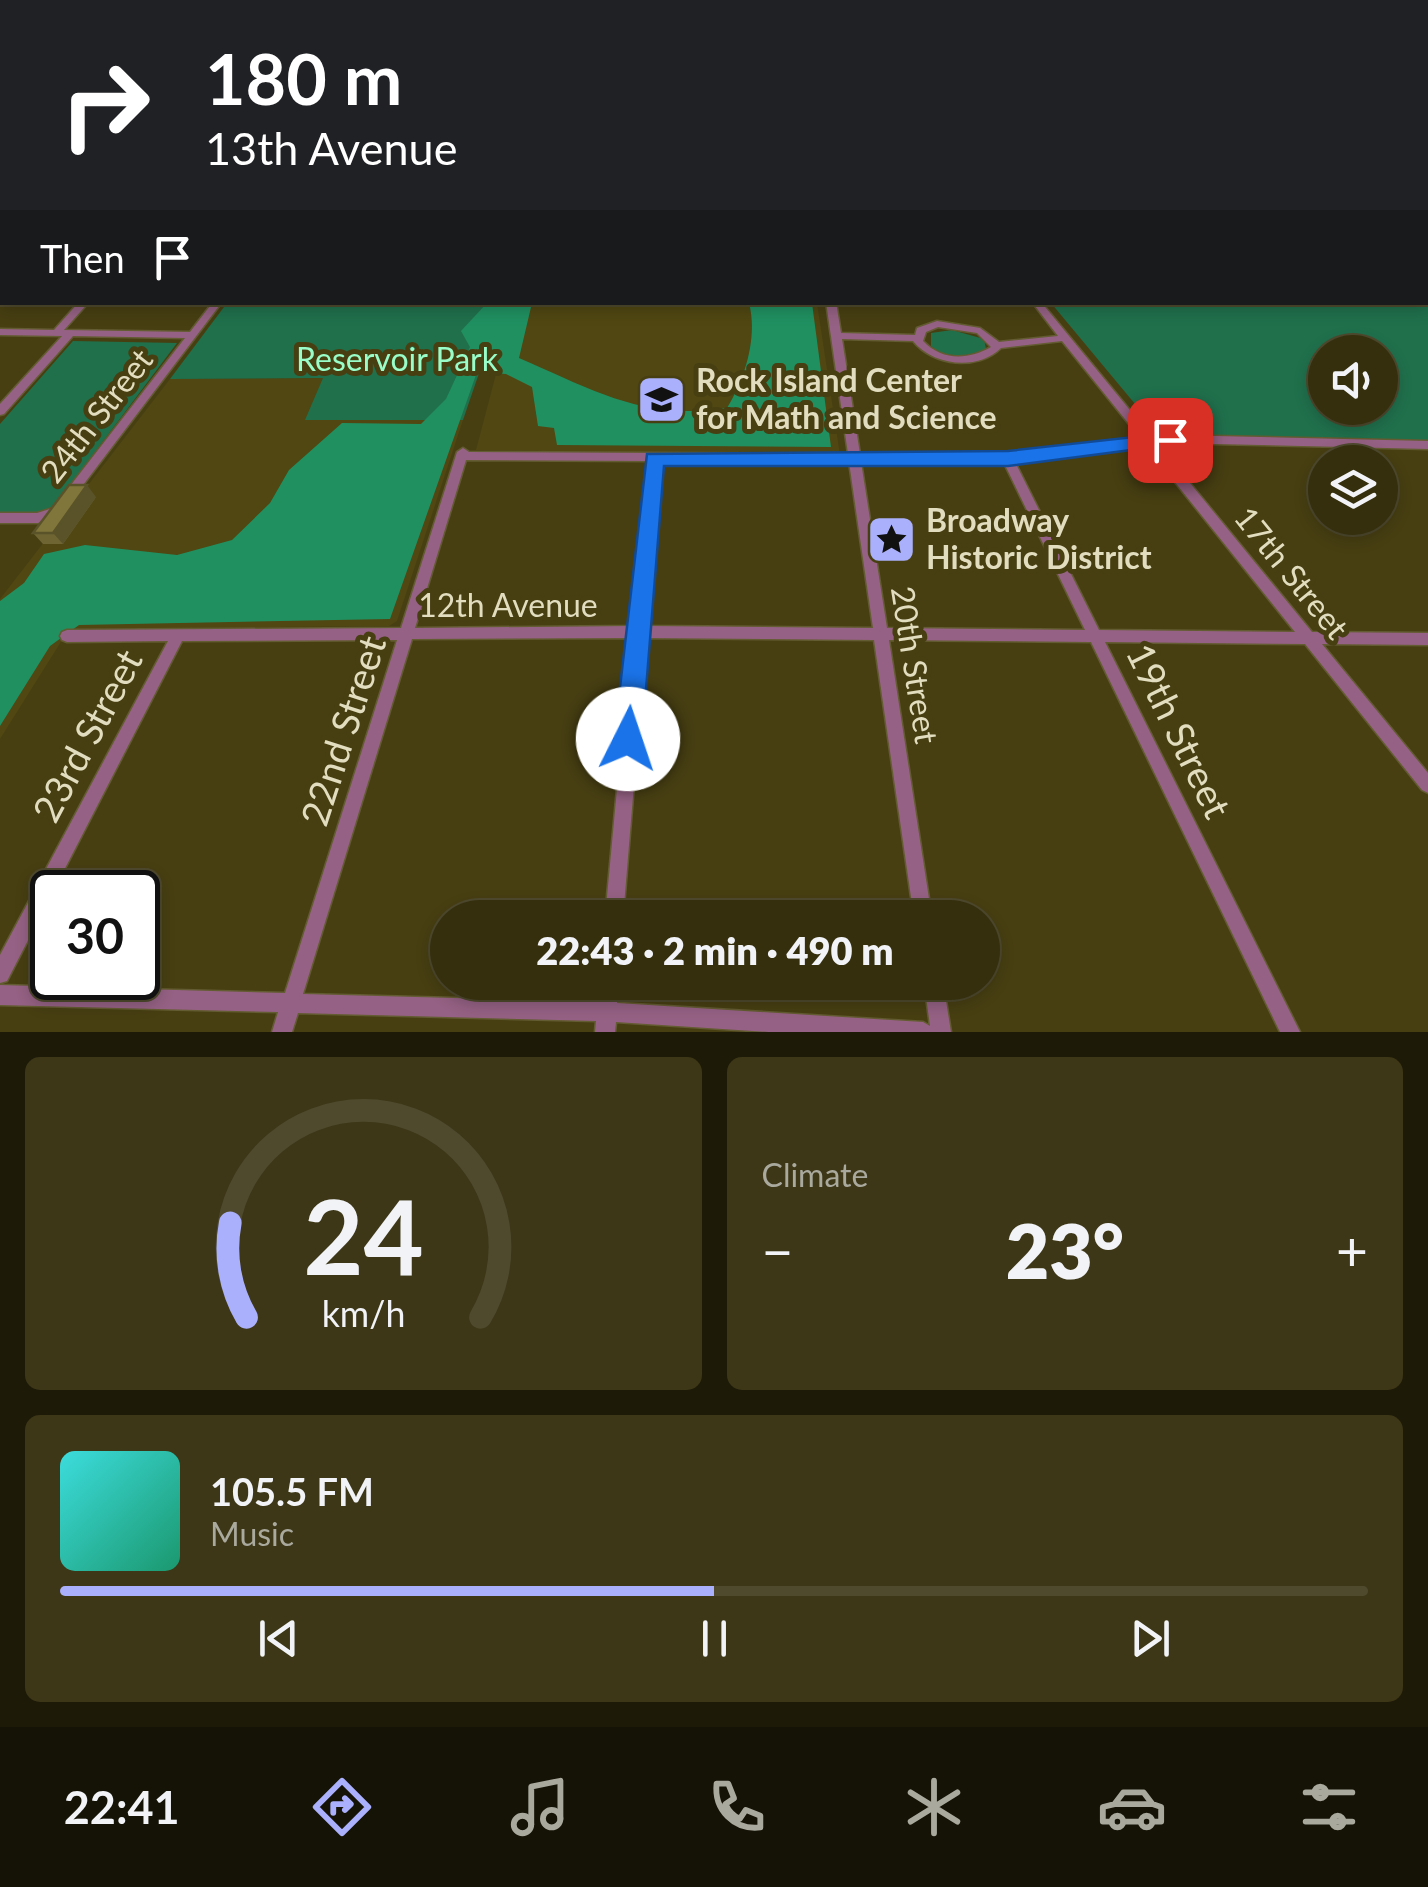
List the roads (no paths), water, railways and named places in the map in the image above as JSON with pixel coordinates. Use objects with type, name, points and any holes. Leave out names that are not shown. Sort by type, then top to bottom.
[{"type":"street","points":[[2,407],[83,305]]},
{"type":"street","name":"24th Street","points":[[0,518],[53,514],[216,305]]},
{"type":"street","name":"20th Street","points":[[831,305],[920,900]]},
{"type":"street","name":"17th Street","points":[[1038,305],[1428,784]]},
{"type":"street","points":[[997,345],[991,353],[980,356],[944,358],[928,352],[918,338],[921,330],[947,324],[980,331],[997,345],[1064,338]]},
{"type":"street","points":[[0,332],[194,336]]},
{"type":"street","points":[[836,336],[918,338]]},
{"type":"street","points":[[615,900],[654,459],[1008,459],[1148,441],[1426,447]]},
{"type":"street","name":"22nd Street","points":[[282,1032],[463,453],[654,459]]},
{"type":"street","name":"19th Street","points":[[1008,459],[1290,1032]]},
{"type":"street","name":"12th Avenue","points":[[67,636],[636,632],[1428,639]]},
{"type":"street","name":"23rd Street","points":[[0,974],[178,635]]},
{"type":"street","points":[[0,995],[922,1032]]},
{"type":"street","points":[[936,1000],[941,1032]]},
{"type":"place","name":"Rock Island Center for Math and Science","points":[[661,399]]},
{"type":"place","name":"Broadway Historic District","points":[[891,539]]},
{"type":"park label","name":"Reservoir Park","points":[[397,360]]}]
